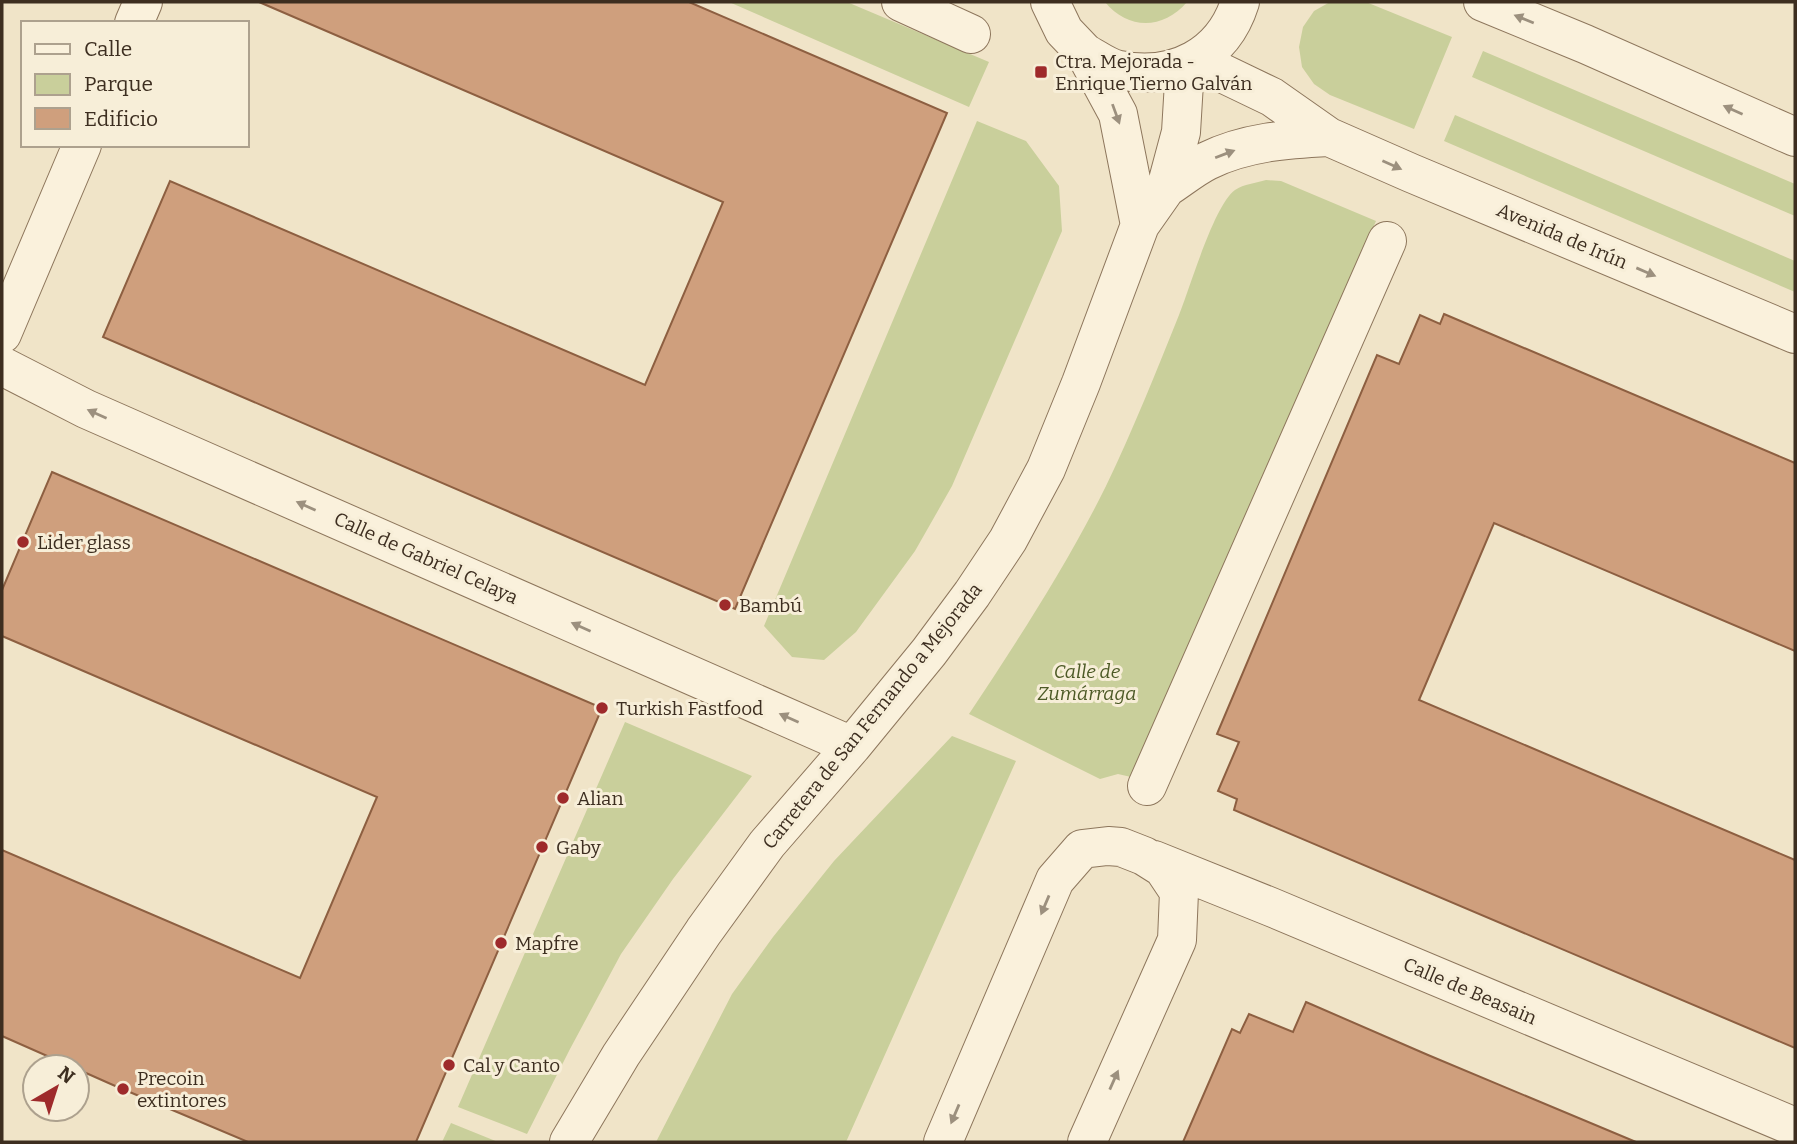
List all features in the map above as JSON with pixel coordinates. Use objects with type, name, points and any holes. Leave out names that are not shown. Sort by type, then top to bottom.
[{"type":"street","points":[[135,21],[143,2]]},
{"type":"street","points":[[901,2],[971,34]]},
{"type":"street","points":[[1085,54],[1117,70],[1154,73],[1190,63],[1216,44],[1235,18],[1240,2]]},
{"type":"street","points":[[1483,2],[1795,137]]},
{"type":"street","points":[[1049,3],[1064,31],[1085,54],[1118,114],[1140,225]]},
{"type":"street","points":[[1167,188],[1181,132],[1190,63]]},
{"type":"street","name":"Avenida de Irún","points":[[1190,63],[1272,97],[1329,136],[1436,184],[1795,334]]},
{"type":"street","name":"Avenida de Irún","points":[[1167,188],[1206,161],[1241,147],[1329,136]]},
{"type":"street","points":[[2,334],[81,147]]},
{"type":"street","name":"Carretera de San Fernando a Mejorada","points":[[569,1142],[621,1055],[704,931],[767,845],[929,652],[1008,540],[1046,469],[1140,225],[1167,188]]},
{"type":"street","points":[[1147,786],[1387,240]]},
{"type":"street","name":"Calle de Gabriel Celaya","points":[[2,366],[86,409],[852,746]]},
{"type":"street","name":"Calle de Beasain","points":[[943,1142],[1055,880],[1082,849],[1108,846],[1121,847],[1271,907],[1795,1127]]},
{"type":"street","points":[[1087,1142],[1177,940],[1179,892],[1154,862]]},
{"type":"green space","points":[[729,2],[847,2],[989,62],[969,107]]},
{"type":"green space","points":[[1105,2],[1187,2],[1167,18],[1146,23],[1124,18]]},
{"type":"green space","points":[[1330,2],[1366,2],[1452,37],[1414,129],[1330,95],[1314,84],[1302,67],[1299,47],[1303,27],[1314,11]]},
{"type":"green space","points":[[1483,51],[1795,184],[1795,216],[1472,77]]},
{"type":"green space","points":[[1455,115],[1795,261],[1795,292],[1444,141]]},
{"type":"green space","points":[[977,121],[1026,141],[1059,186],[1062,231],[952,486],[915,551],[856,632],[824,660],[792,657],[764,626]]},
{"type":"green space","name":"Calle de Zumárraga","points":[[1266,180],[1281,181],[1376,221],[1136,772],[1131,777],[1118,774],[1100,779],[969,714],[1024,630],[1106,486],[1153,379],[1219,212],[1235,190]]},
{"type":"green space","points":[[625,722],[752,776],[673,879],[621,954],[527,1134],[458,1107]]},
{"type":"green space","points":[[952,736],[1016,761],[846,1142],[656,1142],[732,994],[773,937],[834,861]]},
{"type":"green space","points":[[451,1123],[498,1142],[442,1142]]},
{"type":"building","points":[[259,2],[689,2],[947,113],[735,609],[103,337],[170,181],[645,385],[723,202]]},
{"type":"building","points":[[1444,314],[1795,463],[1795,651],[1494,523],[1419,700],[1795,860],[1795,1048],[1234,810],[1237,799],[1218,791],[1239,742],[1217,734],[1377,355],[1399,364],[1420,315],[1440,324]]},
{"type":"building","points":[[52,472],[602,708],[416,1142],[248,1142],[91,1075],[91,1053],[40,1053],[2,1036],[2,850],[300,978],[377,797],[2,636],[2,590]]},
{"type":"building","points":[[1306,1002],[1636,1142],[1183,1142],[1232,1029],[1240,1033],[1249,1014],[1293,1032]]},
{"type":"place","name":"Ctra. Mejorada - Enrique Tierno Galván","points":[[1041,72]]},
{"type":"place","name":"Lider glass","points":[[23,542]]},
{"type":"place","name":"Bambú","points":[[725,605]]},
{"type":"place","name":"Turkish Fastfood","points":[[602,708]]},
{"type":"place","name":"Alian","points":[[563,798]]},
{"type":"place","name":"Gaby","points":[[542,847]]},
{"type":"place","name":"Mapfre","points":[[501,943]]},
{"type":"place","name":"Cal y Canto","points":[[449,1065]]},
{"type":"place","name":"Precoin extintores","points":[[123,1089]]}]
